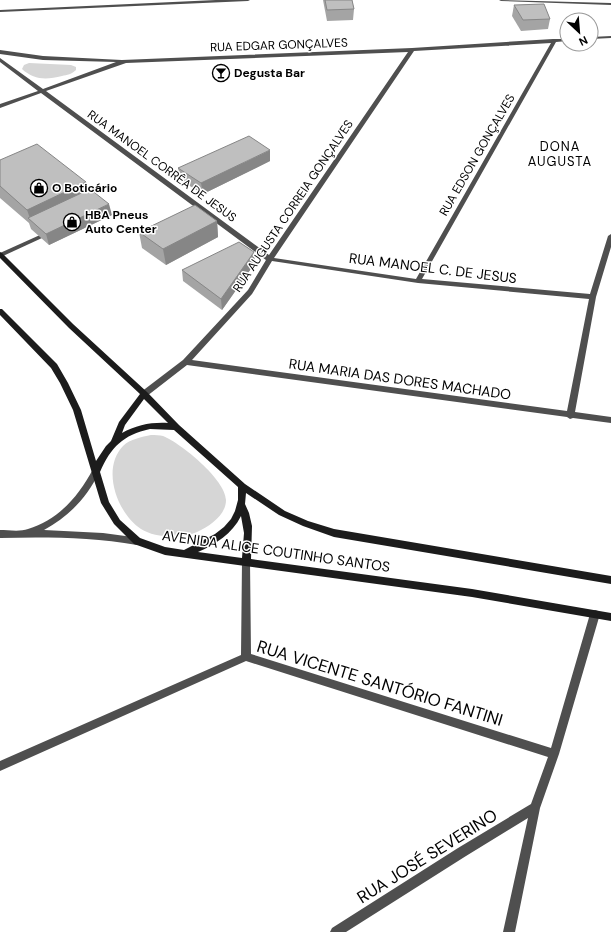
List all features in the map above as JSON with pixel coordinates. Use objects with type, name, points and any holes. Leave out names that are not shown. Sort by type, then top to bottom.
[{"type":"main road","name":"AVENIDA ALICE COUTINHO SANTOS","points":[[0,255],[71,326],[144,394],[176,427],[242,486],[282,513],[306,524],[334,533],[611,580]]},
{"type":"main road","name":"AVENIDA ALICE COUTINHO SANTOS","points":[[0,311],[54,366],[77,410],[105,503],[117,522],[138,541],[165,551],[472,593],[611,617]]},
{"type":"main road","points":[[115,441],[122,424],[144,394]]},
{"type":"main road","points":[[96,471],[106,450],[115,441],[126,434],[151,426],[176,427]]},
{"type":"main road","points":[[242,486],[242,506],[246,516],[248,534],[246,562]]},
{"type":"main road","points":[[184,554],[216,540],[228,530],[236,519],[242,506]]},
{"type":"street","points":[[0,11],[248,0]]},
{"type":"street","points":[[501,0],[611,4]]},
{"type":"street","points":[[599,38],[611,37]]},
{"type":"street","name":"RUA EDSON GONÇALVES","points":[[418,281],[555,40]]},
{"type":"street","name":"RUA EDGAR GONÇALVES","points":[[0,106],[125,61],[412,50],[559,40]]},
{"type":"street","name":"RUA AUGUSTA CORREIA GONÇALVES","points":[[144,394],[186,362],[250,292],[270,259],[412,50]]},
{"type":"street","points":[[0,52],[43,58],[125,61]]},
{"type":"street","name":"RUA MANOEL CORRÊA DE JESUS","points":[[0,60],[41,92],[270,259]]},
{"type":"street","points":[[570,416],[593,297],[611,236]]},
{"type":"street","points":[[0,255],[40,237]]},
{"type":"street","name":"RUA MANOEL C. DE JESUS","points":[[270,259],[418,281],[593,297]]},
{"type":"street","name":"RUA MARIA DAS DORES MACHADO","points":[[186,362],[570,416],[611,420]]},
{"type":"street","points":[[27,534],[57,519],[71,508],[90,484],[96,471]]},
{"type":"street","points":[[0,534],[82,534],[110,536],[138,541]]},
{"type":"street","points":[[246,562],[246,657]]},
{"type":"street","points":[[510,932],[535,808],[554,754],[595,614]]},
{"type":"street","name":"RUA VICENTE SANTÓRIO FANTINI","points":[[0,766],[246,657],[554,754]]},
{"type":"street","name":"RUA JOSÉ SEVERINO","points":[[336,932],[462,852],[535,808]]},
{"type":"shaded area","points":[[29,63],[71,65],[76,67],[76,70],[66,75],[51,78],[40,78],[27,73],[22,69],[24,65]]},
{"type":"shaded area","points":[[151,435],[163,436],[191,454],[211,473],[224,492],[226,500],[223,510],[212,523],[202,530],[184,536],[161,536],[147,532],[132,522],[119,502],[113,478],[113,466],[116,456],[123,446],[129,442]]},
{"type":"building","points":[[325,0],[352,0],[354,9],[327,10]]},
{"type":"building","points":[[544,4],[550,19],[523,20],[514,5]]},
{"type":"building","points":[[249,136],[270,150],[201,183],[178,168]]},
{"type":"building","name":"O Boticário","points":[[37,144],[86,182],[27,210],[0,186],[0,160]]},
{"type":"building","points":[[90,189],[109,204],[46,234],[28,218]]},
{"type":"building","points":[[195,205],[217,221],[163,249],[139,232]]},
{"type":"building","points":[[239,242],[254,252],[221,299],[182,270]]},
{"type":"place","name":"Degusta Bar","points":[[221,73]]},
{"type":"place","name":"O Boticário","points":[[39,188]]},
{"type":"place","name":"HBA Pneus Auto Center","points":[[72,222]]},
{"type":"district","name":"DONA AUGUSTA","points":[[560,154]]}]
